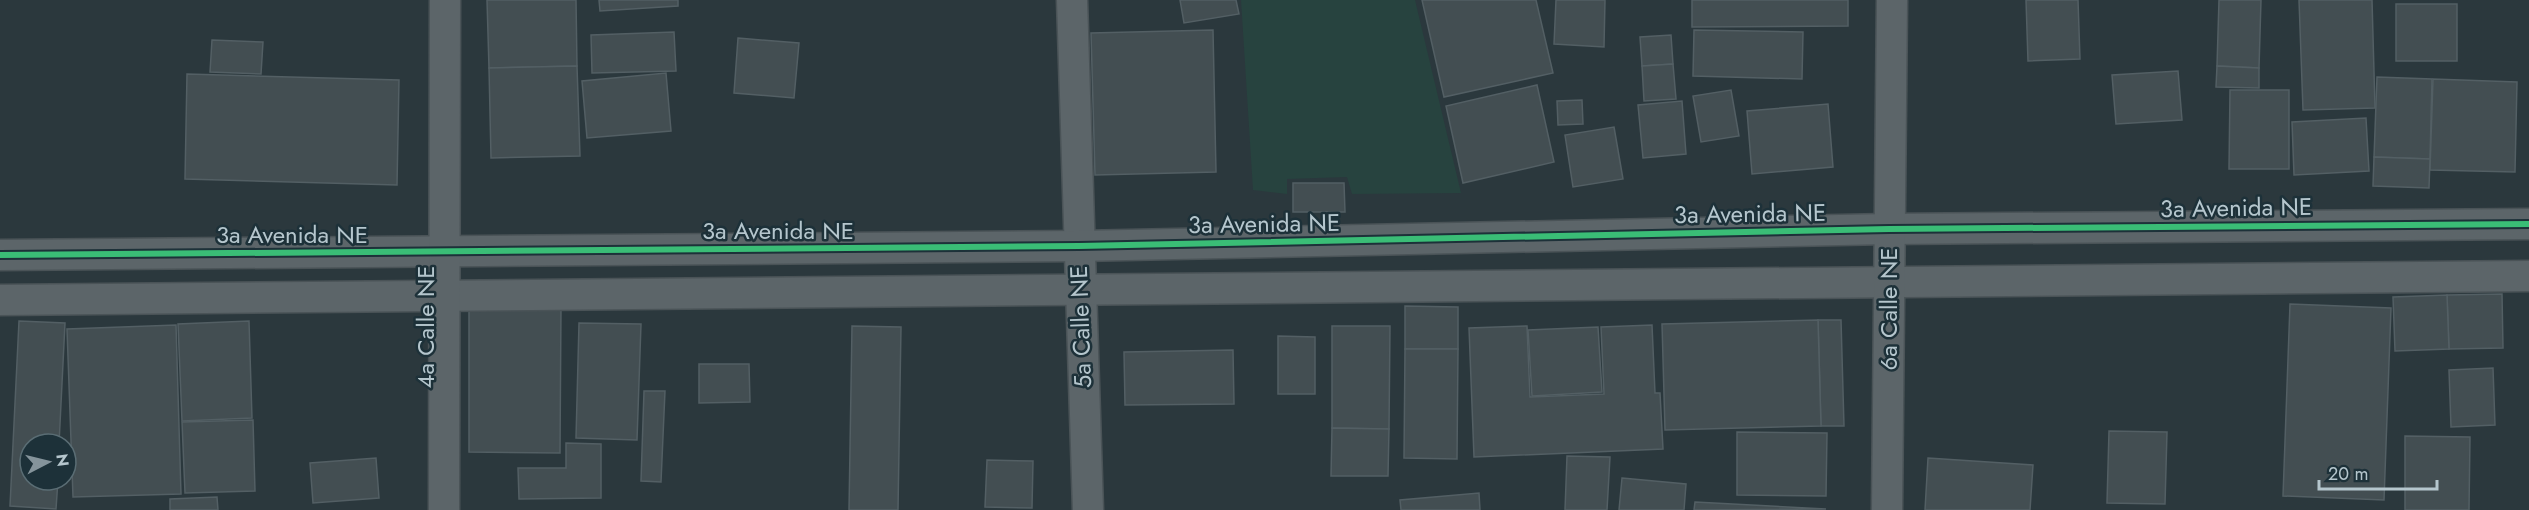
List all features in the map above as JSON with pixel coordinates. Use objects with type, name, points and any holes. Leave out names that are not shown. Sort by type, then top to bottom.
[{"type":"street","name":"4a Calle NE","points":[[444,510],[445,0]]},
{"type":"street","name":"5a Calle NE","points":[[1072,0],[1088,510]]},
{"type":"street","name":"6a Calle NE","points":[[1887,510],[1892,0]]},
{"type":"street","name":"3a Avenida NE","points":[[0,255],[1079,246],[1889,230],[2529,224]]},
{"type":"street","points":[[0,300],[2529,276]]},
{"type":"green space","points":[[1241,0],[1415,0],[1461,193],[1352,194],[1347,177],[1287,179],[1287,194],[1253,190]]},
{"type":"building","points":[[487,0],[576,0],[577,66],[489,68]]},
{"type":"building","points":[[599,0],[678,0],[678,6],[600,11]]},
{"type":"building","points":[[1180,0],[1236,0],[1239,14],[1184,23]]},
{"type":"building","points":[[1422,0],[1536,0],[1553,73],[1444,97]]},
{"type":"building","points":[[1556,0],[1605,0],[1604,47],[1554,44]]},
{"type":"building","points":[[1692,0],[1848,0],[1848,26],[1692,27]]},
{"type":"building","points":[[2026,0],[2078,0],[2080,59],[2028,61]]},
{"type":"building","points":[[2219,0],[2261,0],[2259,68],[2217,66]]},
{"type":"building","points":[[2299,0],[2372,0],[2375,108],[2303,110]]},
{"type":"building","points":[[2396,4],[2457,4],[2457,61],[2396,61]]},
{"type":"building","points":[[1213,30],[1216,172],[1095,175],[1091,33]]},
{"type":"building","points":[[1694,30],[1803,32],[1802,79],[1693,76]]},
{"type":"building","points":[[674,32],[676,71],[592,73],[591,35]]},
{"type":"building","points":[[1671,35],[1673,64],[1642,66],[1640,37]]},
{"type":"building","points":[[738,38],[799,43],[794,98],[734,93]]},
{"type":"building","points":[[212,40],[263,42],[261,74],[210,72]]},
{"type":"building","points":[[1673,64],[1676,99],[1644,101],[1642,66]]},
{"type":"building","points":[[577,66],[580,156],[491,158],[489,68]]},
{"type":"building","points":[[2217,66],[2259,68],[2259,88],[2216,87]]},
{"type":"building","points":[[2178,71],[2182,120],[2116,124],[2112,75]]},
{"type":"building","points":[[666,73],[671,131],[587,138],[582,81]]},
{"type":"building","points":[[187,74],[399,80],[397,185],[185,179]]},
{"type":"building","points":[[2377,77],[2432,79],[2430,159],[2374,157]]},
{"type":"building","points":[[2433,79],[2517,82],[2515,172],[2430,170]]},
{"type":"building","points":[[1537,85],[1554,162],[1463,183],[1446,106]]},
{"type":"building","points":[[1731,90],[1739,136],[1701,142],[1693,96]]},
{"type":"building","points":[[2230,90],[2289,90],[2289,169],[2229,169]]},
{"type":"building","points":[[1582,100],[1583,124],[1558,125],[1557,101]]},
{"type":"building","points":[[1682,101],[1686,154],[1643,158],[1638,105]]},
{"type":"building","points":[[1828,104],[1833,167],[1752,174],[1747,111]]},
{"type":"building","points":[[2366,118],[2369,171],[2294,175],[2292,122]]},
{"type":"building","points":[[1614,127],[1623,179],[1573,187],[1565,135]]},
{"type":"building","points":[[2374,157],[2430,159],[2429,188],[2373,186]]},
{"type":"building","points":[[1293,183],[1344,183],[1345,212],[1293,212]]},
{"type":"building","points":[[2502,294],[2503,348],[2449,349],[2447,295]]},
{"type":"building","points":[[2447,295],[2449,349],[2395,351],[2393,297]]},
{"type":"building","points":[[2290,304],[2391,308],[2384,500],[2283,496]]},
{"type":"building","points":[[469,306],[561,306],[560,453],[469,452]]},
{"type":"building","points":[[1405,306],[1458,307],[1458,349],[1405,349]]},
{"type":"building","points":[[1818,320],[1841,320],[1844,426],[1821,426]]},
{"type":"building","points":[[1818,320],[1821,426],[1665,430],[1662,324]]},
{"type":"building","points":[[19,321],[65,323],[60,432],[18,432],[18,492],[57,492],[56,509],[10,506]]},
{"type":"building","points":[[249,321],[252,418],[182,421],[178,324]]},
{"type":"building","points":[[579,323],[641,324],[637,440],[576,438]]},
{"type":"building","points":[[176,325],[181,494],[73,497],[73,492],[78,492],[78,432],[71,432],[67,329]]},
{"type":"building","points":[[1652,325],[1655,393],[1660,393],[1663,449],[1474,457],[1469,328],[1527,326],[1530,397],[1604,394],[1601,327]]},
{"type":"building","points":[[852,326],[901,327],[898,510],[849,510]]},
{"type":"building","points":[[1332,326],[1390,326],[1389,429],[1332,428]]},
{"type":"building","points":[[1598,327],[1602,392],[1532,396],[1528,330]]},
{"type":"building","points":[[1278,336],[1315,337],[1315,394],[1278,394]]},
{"type":"building","points":[[1405,349],[1458,349],[1457,459],[1404,458]]},
{"type":"building","points":[[1233,350],[1234,404],[1125,405],[1124,352]]},
{"type":"building","points":[[699,364],[749,364],[750,402],[699,403]]},
{"type":"building","points":[[2493,368],[2495,425],[2451,427],[2449,370]]},
{"type":"building","points":[[644,391],[665,391],[661,482],[641,481]]},
{"type":"building","points":[[253,420],[255,491],[185,493],[182,422]]},
{"type":"building","points":[[1332,428],[1389,429],[1388,476],[1331,476]]},
{"type":"building","points":[[2109,431],[2167,432],[2165,504],[2107,503]]},
{"type":"building","points":[[1737,432],[1827,433],[1826,496],[1737,495]]},
{"type":"building","points":[[2405,436],[2470,437],[2469,510],[2405,510]]},
{"type":"building","points":[[566,443],[601,444],[601,498],[519,499],[518,468],[566,468]]},
{"type":"building","points":[[1567,456],[1610,457],[1607,510],[1565,510]]},
{"type":"building","points":[[376,458],[379,498],[313,503],[310,463]]},
{"type":"building","points":[[1928,458],[2033,465],[2030,510],[1925,510]]},
{"type":"building","points":[[987,460],[1033,461],[1032,508],[985,507]]},
{"type":"building","points":[[1622,478],[1686,484],[1684,510],[1619,510]]},
{"type":"building","points":[[1479,493],[1480,510],[1401,510],[1400,500]]},
{"type":"building","points":[[217,497],[218,510],[170,510],[170,499]]},
{"type":"building","points":[[1695,502],[1826,509],[1694,510]]},
{"type":"cycle path","points":[[0,255],[1079,246],[1889,229],[2529,224]]}]
